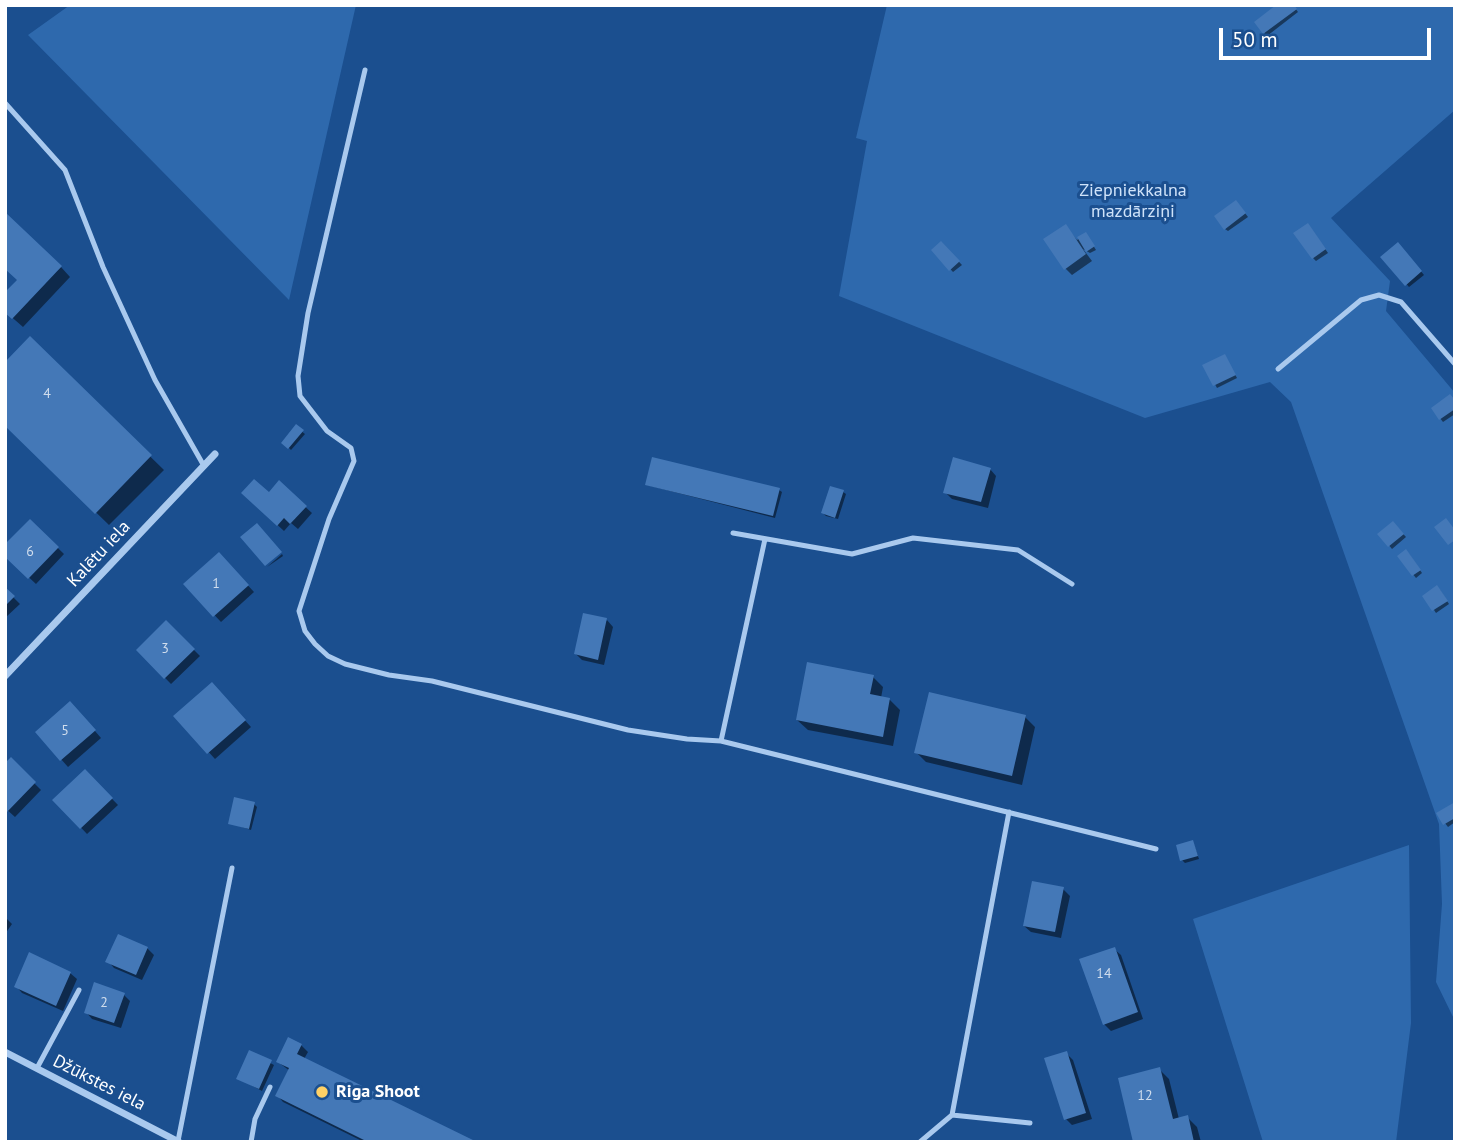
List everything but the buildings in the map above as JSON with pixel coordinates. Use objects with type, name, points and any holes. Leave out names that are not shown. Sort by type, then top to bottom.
[{"type":"street","name":"Kalētu iela","points":[[5,676],[215,454]]},
{"type":"street","name":"Džūkstes iela","points":[[5,1052],[178,1141]]},
{"type":"lane","points":[[365,69],[308,313],[298,376],[300,396],[327,431],[351,448],[354,461],[329,520],[299,611],[305,631],[328,656],[345,664],[389,675],[432,681],[628,730],[721,741],[1156,849]]},
{"type":"lane","points":[[5,103],[65,170],[103,267],[149,368],[204,466]]},
{"type":"lane","points":[[1278,369],[1361,300],[1379,295],[1401,302],[1455,364]]},
{"type":"lane","points":[[733,533],[852,554],[913,538],[1018,551],[1072,584]]},
{"type":"lane","points":[[721,741],[765,540]]},
{"type":"lane","points":[[920,1142],[952,1115],[1009,812]]},
{"type":"lane","points":[[178,1141],[232,868]]},
{"type":"lane","points":[[37,1068],[79,990]]},
{"type":"lane","points":[[251,1142],[255,1119],[270,1087]]},
{"type":"lane","points":[[952,1115],[1030,1123]]},
{"type":"green space","points":[[70,5],[356,5],[289,300],[28,35]]},
{"type":"green space","name":"Ziepniekkalna mazdārziņi","points":[[887,5],[1455,5],[1455,110],[1331,218],[1390,281],[1386,311],[1455,393],[1455,1021],[1436,982],[1442,904],[1439,824],[1291,402],[1270,382],[1145,418],[839,296],[867,141],[856,138]]},
{"type":"green space","points":[[1409,845],[1411,1023],[1396,1142],[1263,1142],[1193,919]]},
{"type":"place","name":"Riga Shoot","points":[[322,1092]]}]
